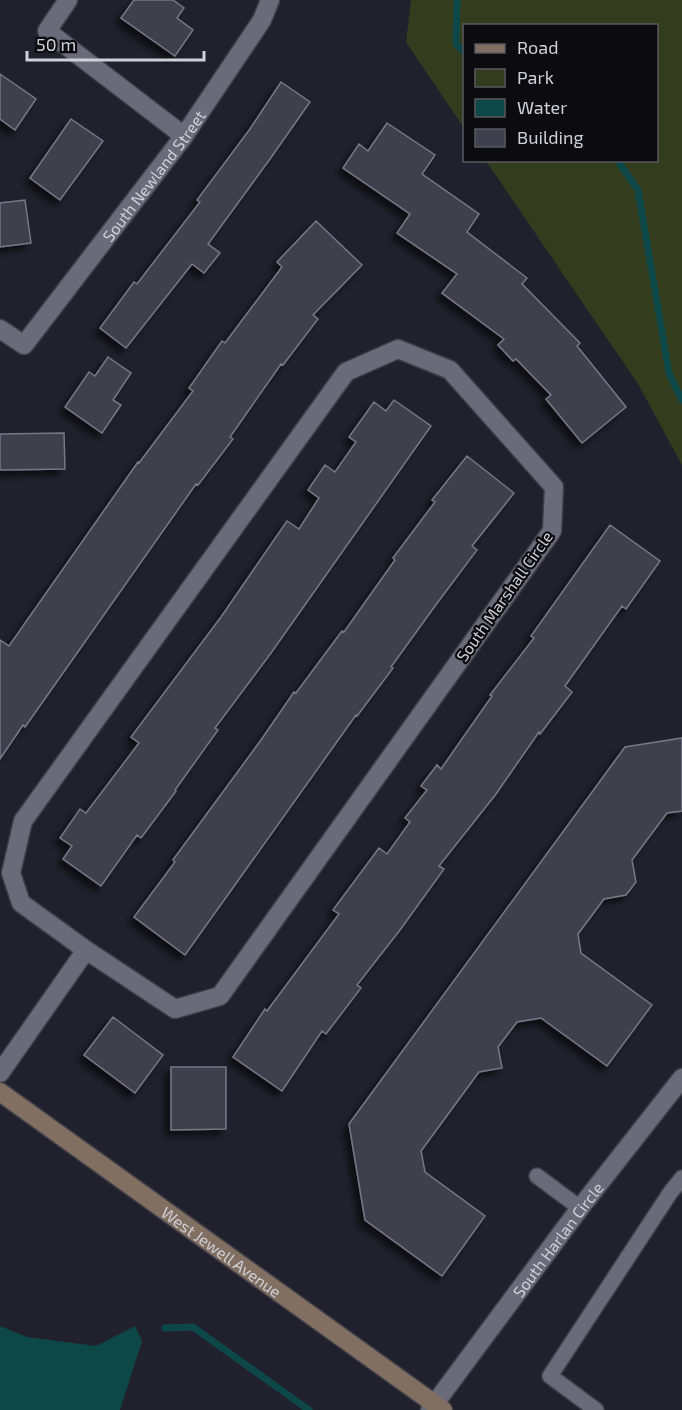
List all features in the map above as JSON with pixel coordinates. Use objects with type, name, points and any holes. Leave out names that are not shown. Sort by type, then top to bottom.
[{"type":"main road","name":"West Jewell Avenue","points":[[0,1092],[436,1408]]},
{"type":"street","points":[[68,0],[47,31],[184,136]]},
{"type":"street","name":"South Newland Street","points":[[0,329],[24,345],[184,136],[262,20],[270,0]]},
{"type":"street","name":"South Marshall Circle","points":[[398,349],[450,370],[554,488],[552,531],[220,996],[175,1009],[86,950],[21,903],[11,873],[23,821],[346,372],[398,349]]},
{"type":"street","points":[[0,1073],[86,950]]},
{"type":"street","name":"South Harlan Circle","points":[[436,1408],[580,1208],[682,1078]]},
{"type":"lane","points":[[537,1176],[580,1208]]},
{"type":"lane","points":[[596,1410],[550,1376],[670,1192],[682,1178]]},
{"type":"green space","points":[[411,0],[682,0],[682,465],[638,384],[487,162],[658,162],[658,24],[463,24],[463,127],[406,42]]},
{"type":"water","points":[[0,1326],[27,1337],[96,1346],[135,1326],[142,1341],[120,1410],[0,1410]]},
{"type":"building","points":[[134,0],[173,0],[184,8],[177,18],[193,30],[175,56],[121,18]]},
{"type":"building","points":[[0,74],[36,99],[15,130],[0,119]]},
{"type":"building","points":[[281,82],[310,102],[208,244],[220,253],[204,273],[192,264],[126,348],[100,328],[134,282],[137,284],[200,202],[197,200],[250,129]]},
{"type":"building","points":[[71,119],[103,141],[60,200],[30,178]]},
{"type":"building","points":[[387,123],[435,155],[422,174],[479,214],[467,232],[527,278],[522,284],[580,343],[577,346],[626,407],[582,443],[546,399],[551,395],[516,359],[513,361],[498,345],[504,339],[442,293],[457,274],[397,233],[410,214],[343,168],[359,144],[368,151]]},
{"type":"building","points":[[25,200],[31,243],[0,247],[0,203]]},
{"type":"building","points":[[316,221],[362,265],[313,315],[318,319],[283,365],[281,364],[230,437],[233,439],[198,485],[196,484],[0,759],[0,640],[9,646],[138,462],[193,391],[189,388],[222,341],[225,343],[282,267],[277,262]]},
{"type":"building","points":[[108,357],[131,373],[113,400],[121,405],[102,433],[65,407],[89,372],[95,376]]},
{"type":"building","points":[[394,400],[431,426],[271,653],[215,728],[218,730],[176,791],[141,838],[137,835],[101,886],[63,859],[72,846],[60,838],[80,809],[86,813],[139,743],[131,737],[221,617],[287,521],[299,529],[319,498],[308,490],[325,465],[335,472],[356,442],[349,437],[374,402],[386,411]]},
{"type":"building","points":[[64,433],[65,469],[0,470],[0,434]]},
{"type":"building","points":[[467,456],[514,493],[472,546],[477,550],[185,955],[134,917],[294,692],[296,693],[342,631],[344,632],[395,560],[393,558],[435,502],[432,500]]},
{"type":"building","points":[[610,525],[660,561],[626,609],[622,606],[565,686],[572,692],[540,734],[539,732],[496,794],[439,866],[444,869],[357,985],[361,988],[326,1034],[322,1031],[282,1091],[233,1057],[265,1009],[267,1011],[339,914],[333,910],[379,848],[387,854],[410,822],[405,818],[427,790],[421,786],[437,765],[441,769],[492,696],[490,695],[534,638],[531,636]]},
{"type":"building","points":[[682,738],[682,811],[667,813],[632,860],[636,882],[626,895],[604,899],[578,934],[581,953],[652,1005],[607,1066],[541,1018],[517,1022],[498,1047],[502,1068],[479,1072],[421,1151],[425,1172],[485,1216],[442,1276],[365,1220],[349,1124],[625,747]]},
{"type":"building","points":[[113,1017],[163,1055],[135,1093],[84,1055]]},
{"type":"building","points":[[171,1067],[226,1067],[226,1129],[171,1130]]},
{"type":"waterway","points":[[457,0],[456,44],[463,51]]},
{"type":"waterway","points":[[618,162],[638,190],[669,373],[682,400]]},
{"type":"waterway","points":[[165,1328],[193,1327],[309,1410]]}]
